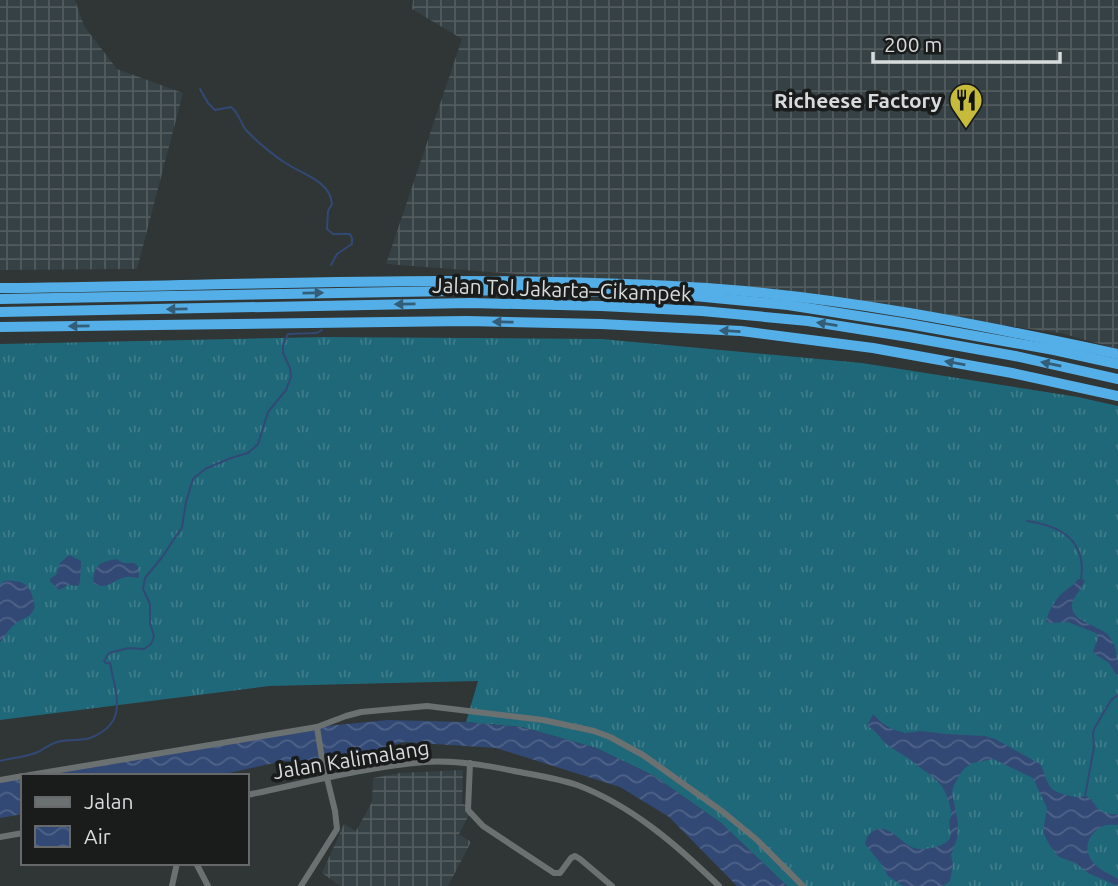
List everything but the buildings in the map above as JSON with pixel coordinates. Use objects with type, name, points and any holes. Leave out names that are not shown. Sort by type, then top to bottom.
[{"type":"highway","points":[[0,288],[454,281],[579,282],[692,287],[804,298],[900,312],[1118,354]]},
{"type":"highway","name":"Jalan Tol Jakarta–Cikampek","points":[[0,299],[513,290],[694,296],[788,305],[903,323],[1118,364]]},
{"type":"highway","name":"Jalan Tol Jakarta–Cikampek","points":[[0,312],[470,303],[702,312],[808,321],[909,337],[1015,356],[1118,379]]},
{"type":"highway","points":[[0,327],[467,321],[741,331],[873,348],[1012,373],[1118,396]]},
{"type":"street","points":[[36,774],[317,730],[361,712],[428,706],[554,721],[610,737],[643,755],[756,839],[803,886]]},
{"type":"street","points":[[301,886],[337,829],[317,730]]},
{"type":"street","name":"Jalan Kalimalang","points":[[248,795],[326,776],[426,762],[470,763],[556,779],[591,791],[618,805],[663,836],[719,886]]},
{"type":"street","points":[[470,763],[468,810],[483,826],[554,873],[561,873],[575,856],[612,886]]},
{"type":"street","points":[[0,780],[21,776]]},
{"type":"street","points":[[0,837],[21,833]]},
{"type":"street","points":[[172,886],[177,865]]},
{"type":"street","points":[[197,865],[208,886]]},
{"type":"shaded area","points":[[0,0],[75,0],[84,26],[117,69],[183,93],[137,269],[0,270]]},
{"type":"shaded area","points":[[413,0],[1118,0],[1118,349],[1060,333],[930,315],[649,284],[386,264],[462,39],[412,9]]},
{"type":"shaded area","points":[[463,770],[462,803],[472,809],[459,834],[471,842],[448,886],[340,886],[322,873],[344,824],[356,831],[372,802],[373,778],[400,773]]},
{"type":"green space","points":[[325,337],[602,339],[862,363],[1078,397],[1118,406],[1118,886],[787,886],[721,823],[654,776],[596,748],[522,727],[466,722],[478,681],[269,686],[0,720],[0,344]]},
{"type":"water","points":[[69,555],[81,561],[80,582],[78,586],[69,585],[59,590],[50,581],[56,575],[60,563]]},
{"type":"water","points":[[116,559],[138,566],[139,577],[124,577],[104,586],[93,583],[98,565]]},
{"type":"water","points":[[1078,579],[1085,580],[1073,601],[1073,610],[1080,619],[1108,635],[1117,655],[1118,677],[1109,663],[1093,651],[1098,638],[1096,633],[1068,622],[1046,622],[1056,601]]},
{"type":"water","points":[[3,581],[19,582],[26,586],[32,593],[35,606],[31,614],[15,624],[0,642],[0,586]]},
{"type":"water","points":[[873,714],[892,729],[905,733],[921,731],[995,739],[1040,764],[1048,784],[1055,791],[1085,796],[1100,810],[1118,814],[1118,825],[1105,825],[1096,830],[1087,849],[1097,866],[1118,879],[1118,886],[1059,857],[1043,832],[1047,808],[1033,778],[993,759],[973,763],[965,768],[954,785],[952,792],[958,823],[957,839],[951,855],[953,864],[950,881],[943,886],[903,886],[888,876],[865,844],[871,832],[883,829],[915,848],[933,848],[950,838],[951,813],[941,785],[887,745],[867,726]]},
{"type":"water","points":[[388,720],[466,722],[522,727],[596,748],[654,776],[721,823],[787,886],[737,886],[669,817],[620,787],[496,748],[404,742],[328,763],[283,761],[225,774],[37,774],[317,727]]},
{"type":"water","points":[[21,776],[21,814],[0,818],[0,780]]},
{"type":"waterway","points":[[200,89],[215,110],[231,107],[246,130],[259,143],[280,159],[314,178],[326,189],[332,204],[328,211],[327,229],[333,234],[350,234],[352,238],[352,244],[337,254],[331,265]]},
{"type":"waterway","points":[[0,761],[33,754],[57,742],[90,738],[110,724],[115,716],[117,697],[110,663],[104,661],[109,653],[129,648],[144,649],[151,644],[154,636],[150,623],[150,604],[143,589],[145,578],[182,527],[193,479],[205,469],[248,453],[258,444],[268,412],[286,390],[291,377],[283,353],[288,334],[317,333],[322,330]]},
{"type":"waterway","points":[[1027,521],[1051,527],[1069,538],[1080,555],[1081,580]]},
{"type":"waterway","points":[[1085,796],[1094,747],[1094,729],[1111,700],[1118,695]]},
{"type":"place","name":"Richeese Factory","points":[[966,130]]}]
